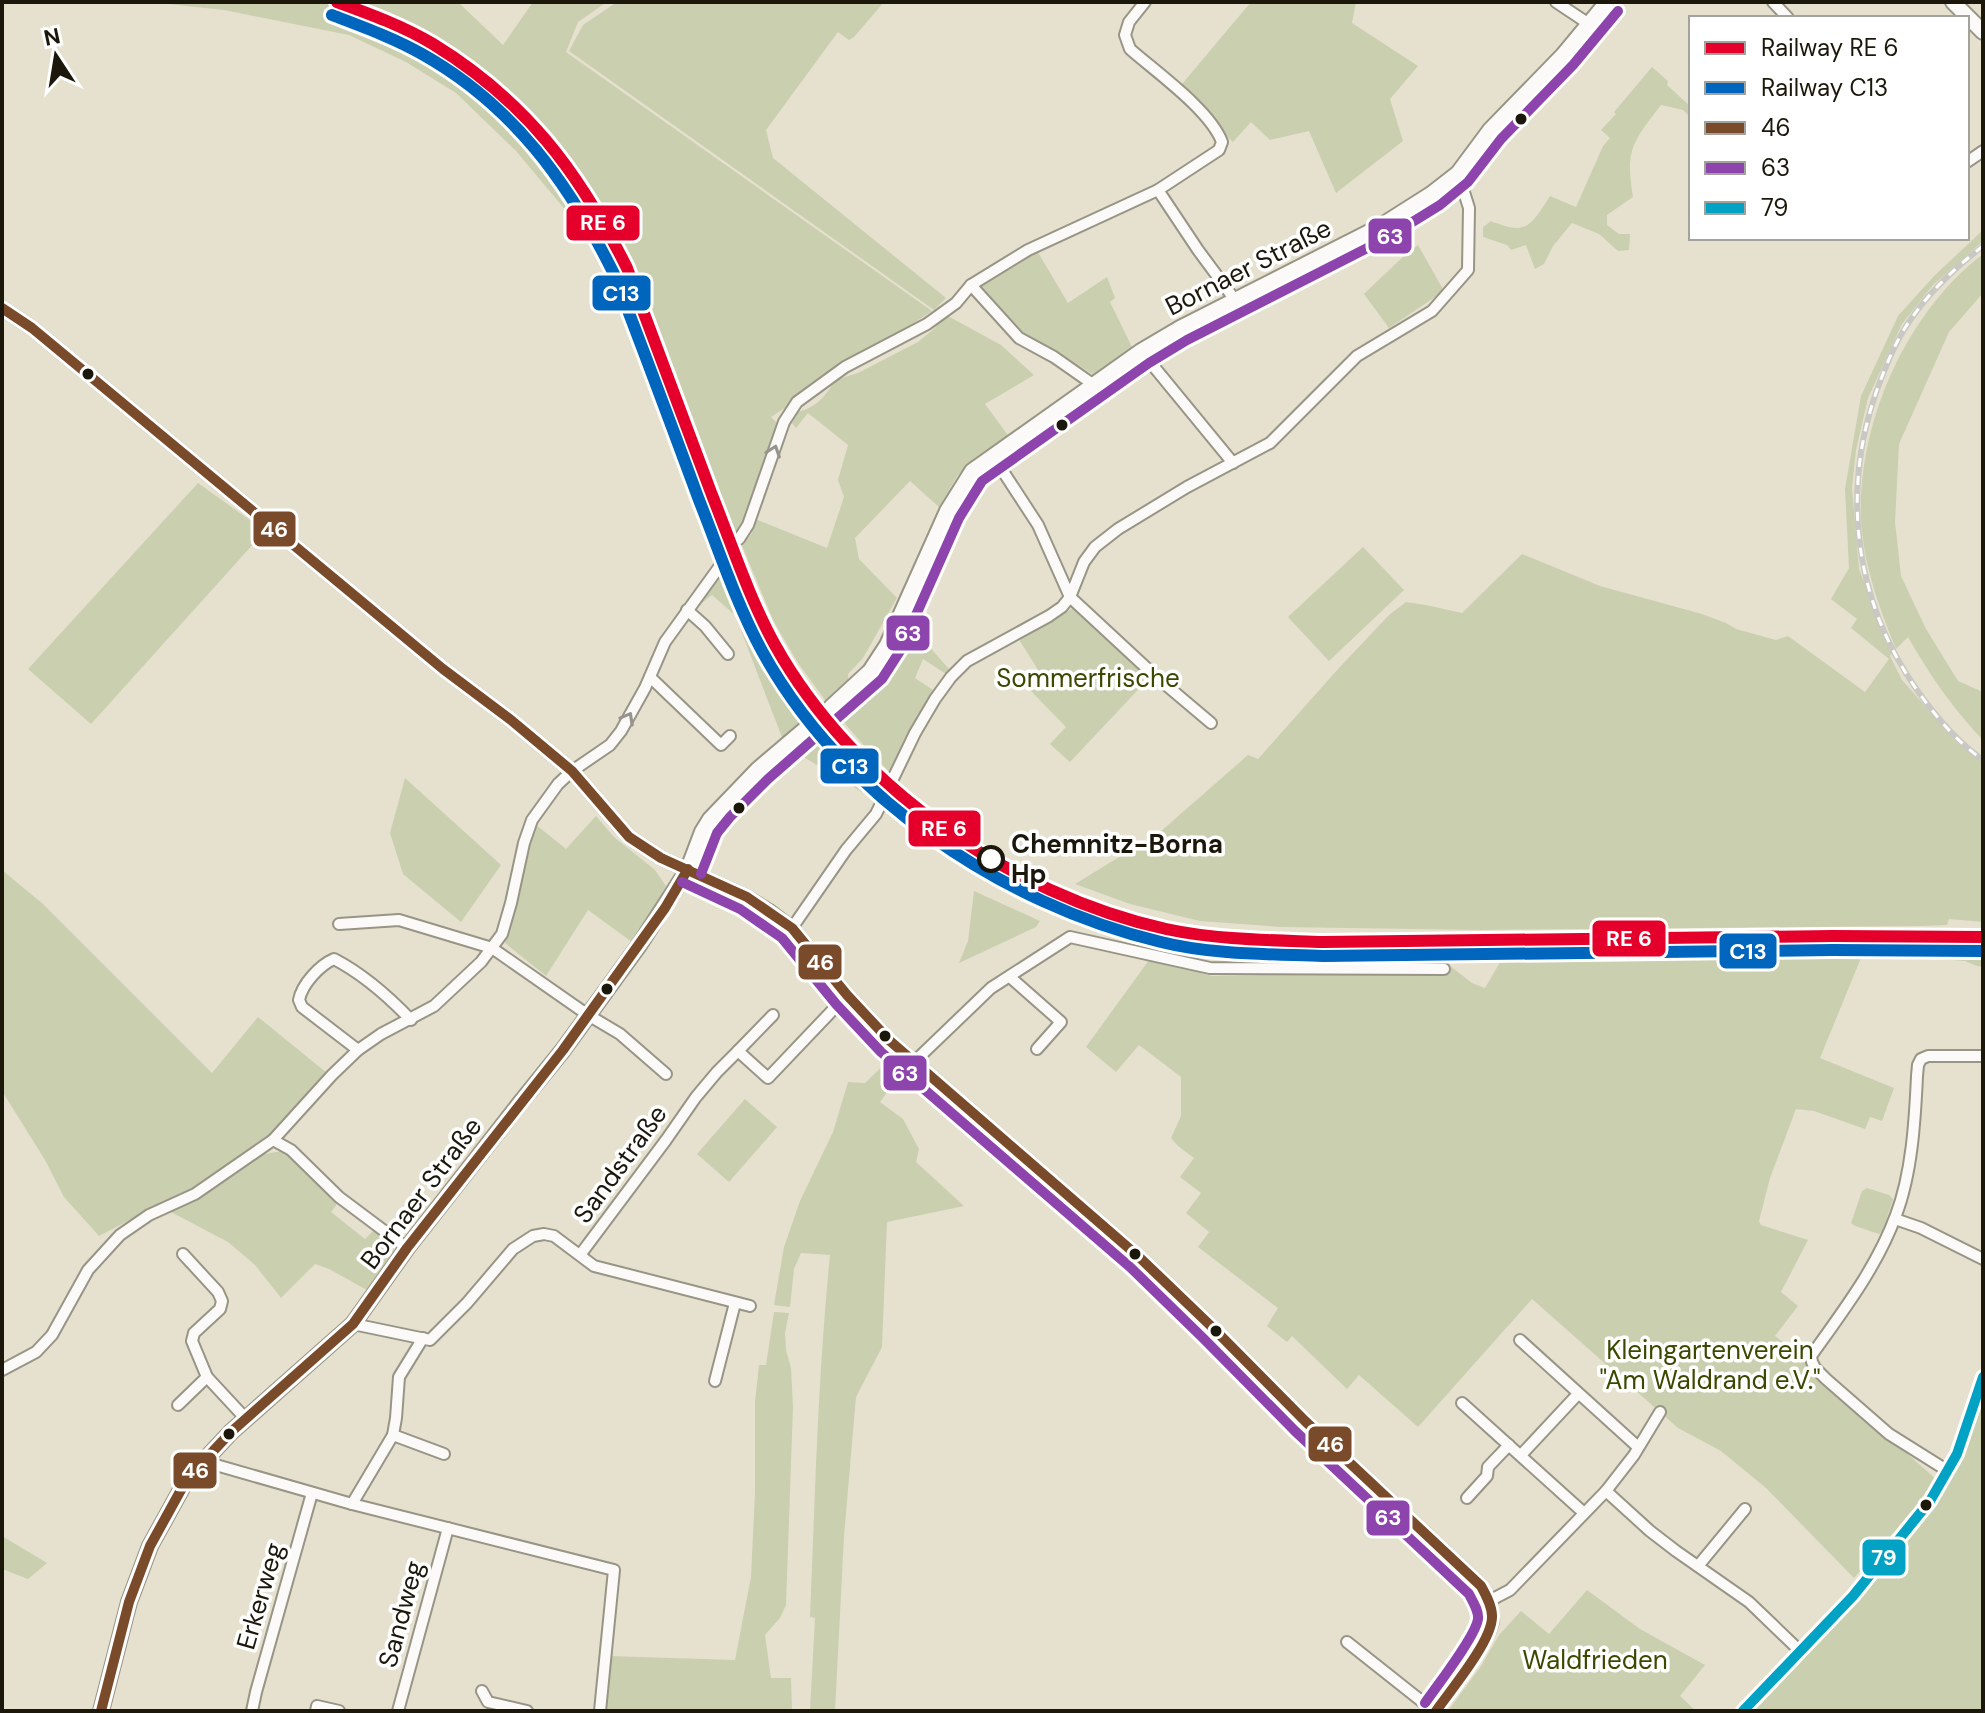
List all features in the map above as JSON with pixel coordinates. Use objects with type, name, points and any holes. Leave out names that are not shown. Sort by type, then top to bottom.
[{"type":"main road","name":"Bornaer Straße","points":[[831,707],[870,671],[887,645],[947,511],[972,471],[1141,351],[1379,227],[1431,194],[1458,173],[1490,130],[1563,55],[1607,2]]},
{"type":"main road","name":"Bornaer Straße","points":[[101,1711],[129,1602],[150,1546],[187,1479],[246,1419],[353,1324],[407,1248],[563,1050],[665,908],[688,869],[705,826],[758,769],[818,718]]},
{"type":"street","points":[[739,539],[748,525],[784,422],[797,402],[845,367],[927,324],[956,303],[971,285],[1028,250],[1158,190],[1219,150],[1222,142],[1218,131],[1207,117],[1130,49],[1125,35],[1129,22],[1145,2]]},
{"type":"street","points":[[1556,2],[1589,24]]},
{"type":"street","points":[[792,928],[846,850],[876,814],[935,699],[967,661],[1062,607],[1070,597],[1084,562],[1095,547],[1118,529],[1187,487],[1270,443],[1357,356],[1432,311],[1468,270],[1469,208],[1458,173]]},
{"type":"street","points":[[1158,190],[1235,300]]},
{"type":"street","points":[[971,285],[1019,338],[1054,357],[1094,385]]},
{"type":"street","points":[[2,308],[32,328],[443,669],[572,771],[629,837],[661,858],[747,897],[792,928],[890,1041],[1139,1257],[1305,1421],[1481,1586],[1489,1601],[1492,1622],[1487,1636],[1435,1711],[1347,1642]]},
{"type":"street","points":[[1141,351],[1233,463]]},
{"type":"street","points":[[993,456],[1033,517],[1070,597],[1211,723]]},
{"type":"street","points":[[2,1370],[36,1352],[52,1335],[88,1270],[120,1235],[149,1215],[195,1194],[273,1140],[358,1050],[434,1006],[481,962],[502,934],[532,820],[558,784],[610,745],[621,731],[665,642],[730,552]]},
{"type":"street","points":[[687,610],[728,654]]},
{"type":"street","points":[[650,677],[721,745],[730,736]]},
{"type":"street","points":[[339,924],[399,920],[492,948],[620,1034],[666,1074]]},
{"type":"street","points":[[914,1062],[991,988],[1070,937],[1210,968],[1444,969]]},
{"type":"street","points":[[358,1050],[302,1007],[299,1000],[300,992],[324,963],[334,959],[344,964],[411,1020]]},
{"type":"street","points":[[1010,977],[1061,1022],[1037,1049]]},
{"type":"street","points":[[738,1051],[768,1078],[847,995]]},
{"type":"street","name":"Sandstraße","points":[[352,1504],[393,1435],[399,1377],[423,1338],[430,1340],[467,1303],[513,1249],[533,1236],[554,1236],[580,1255],[696,1097],[773,1015]]},
{"type":"street","points":[[1948,1471],[1889,1434],[1815,1368],[1811,1356],[1863,1282],[1895,1219],[1911,1147],[1921,1059],[1928,1056],[1983,1056]]},
{"type":"street","points":[[273,1140],[291,1150],[339,1197],[407,1248]]},
{"type":"street","points":[[1895,1219],[1921,1228],[1983,1259]]},
{"type":"street","points":[[183,1254],[218,1292],[222,1301],[220,1309],[194,1333],[192,1341],[207,1377],[246,1419]]},
{"type":"street","points":[[580,1255],[594,1266],[750,1306]]},
{"type":"street","points":[[715,1381],[735,1303]]},
{"type":"street","points":[[353,1324],[423,1338]]},
{"type":"street","points":[[1520,1340],[1638,1447]]},
{"type":"street","points":[[178,1405],[207,1377]]},
{"type":"street","points":[[1743,1711],[1853,1596],[1930,1501],[1957,1454],[1983,1377]]},
{"type":"street","points":[[1521,1455],[1578,1394]]},
{"type":"street","points":[[1462,1403],[1584,1513]]},
{"type":"street","points":[[1489,1601],[1510,1590],[1606,1491],[1660,1412]]},
{"type":"street","points":[[393,1435],[444,1454]]},
{"type":"street","points":[[1467,1498],[1487,1476],[1488,1467],[1509,1445]]},
{"type":"street","points":[[202,1461],[352,1504],[614,1570],[600,1711]]},
{"type":"street","points":[[1606,1491],[1650,1531],[1749,1602],[1801,1652]]},
{"type":"street","name":"Erkerweg","points":[[252,1711],[312,1493]]},
{"type":"street","points":[[1698,1566],[1745,1509]]},
{"type":"street","name":"Sandweg","points":[[398,1711],[448,1528]]},
{"type":"street","points":[[482,1691],[488,1702],[527,1711]]},
{"type":"street","points":[[316,1711],[317,1706],[339,1711]]},
{"type":"green space","points":[[149,2],[458,2],[503,45],[533,2],[607,2],[578,22],[566,52],[932,311],[771,417],[779,425],[744,519],[727,545],[762,633],[818,714],[785,745],[735,615],[712,595],[689,613],[724,568],[639,334],[588,237],[516,151],[456,93],[406,62],[349,35],[224,10]]},
{"type":"green space","points":[[617,2],[884,2],[854,37],[849,40],[838,32],[766,130],[773,158],[946,298],[934,310],[569,51],[583,25]]},
{"type":"green space","points":[[1251,2],[1356,2],[1352,23],[1418,66],[1390,99],[1403,141],[1336,193],[1309,131],[1270,140],[1251,122],[1233,142],[1177,90]]},
{"type":"green space","points":[[1652,67],[1689,105],[1689,116],[1683,110],[1661,105],[1634,146],[1630,167],[1633,197],[1607,215],[1607,225],[1619,234],[1630,234],[1629,250],[1618,251],[1599,234],[1572,223],[1553,246],[1544,264],[1535,269],[1526,245],[1511,250],[1507,245],[1483,237],[1483,227],[1491,221],[1513,228],[1527,225],[1538,215],[1550,196],[1576,207],[1603,146],[1610,138],[1601,130],[1616,114],[1614,112]]},
{"type":"green space","points":[[1983,230],[1983,241],[1933,285],[1902,324],[1868,398],[1856,450],[1852,488],[1859,569],[1892,653],[1890,656],[1902,680],[1957,742],[1983,762],[1983,922],[1949,919],[1947,925],[1922,926],[1482,930],[1281,927],[1200,921],[1130,904],[1075,884],[1160,832],[1248,755],[1258,759],[1338,669],[1389,615],[1406,602],[1462,613],[1522,554],[1600,586],[1702,614],[1736,629],[1776,640],[1788,636],[1865,692],[1889,659],[1851,628],[1857,619],[1831,599],[1849,568],[1845,489],[1861,396],[1898,316],[1934,276]]},
{"type":"green space","points":[[1418,245],[1444,291],[1389,328],[1364,294]]},
{"type":"green space","points":[[1036,249],[1068,303],[1107,277],[1115,298],[1110,302],[1132,347],[1097,377],[1057,352],[1035,344],[982,290],[981,283]]},
{"type":"green space","points":[[1983,254],[1983,293],[1949,332],[1899,444],[1895,522],[1901,576],[1926,629],[1958,681],[1983,692],[1983,740],[1942,691],[1908,637],[1896,649],[1868,569],[1861,518],[1862,482],[1868,445],[1892,372],[1931,307],[1956,278]]},
{"type":"green space","points":[[946,315],[1001,345],[1034,375],[985,404],[1010,438],[975,458],[958,475],[939,507],[910,481],[855,538],[859,559],[897,598],[863,658],[848,674],[849,685],[828,704],[798,663],[774,622],[742,546],[752,533],[753,518],[827,548],[844,497],[838,480],[848,445],[808,413],[796,428],[792,423],[797,412],[810,408],[820,400],[835,380],[858,373],[918,342]]},
{"type":"green space","points":[[198,483],[265,531],[91,724],[28,669]]},
{"type":"green space","points":[[1363,547],[1404,590],[1329,661],[1288,617]]},
{"type":"green space","name":"Sommerfrische","points":[[1075,607],[1150,677],[1070,762],[1050,744],[1066,727],[1030,690],[1045,681],[1018,638]]},
{"type":"green space","points":[[905,610],[917,633],[950,670],[946,674],[923,659],[915,678],[933,690],[891,773],[833,710],[873,672]]},
{"type":"green space","points":[[823,720],[843,745],[888,785],[880,803],[787,747]]},
{"type":"green space","points":[[405,778],[501,865],[461,922],[403,874],[390,833]]},
{"type":"green space","points":[[596,816],[614,837],[655,870],[666,886],[632,942],[588,910],[546,976],[505,943],[535,824],[566,849]]},
{"type":"green space","points":[[2,870],[43,904],[212,1073],[258,1017],[327,1073],[275,1128],[273,1140],[259,1155],[282,1151],[289,1155],[338,1203],[331,1212],[365,1239],[376,1228],[400,1245],[367,1290],[315,1264],[281,1298],[255,1265],[228,1242],[171,1212],[194,1194],[187,1190],[99,1236],[64,1197],[2,1091]]},
{"type":"green space","points":[[974,891],[1040,921],[1036,927],[959,963],[968,941]]},
{"type":"green space","name":"Kleingartenverein \"Am Waldrand e.V.\"","points":[[1503,943],[1983,945],[1983,967],[1965,961],[1863,953],[1820,1058],[1894,1088],[1882,1121],[1870,1117],[1865,1129],[1814,1111],[1796,1109],[1770,1178],[1759,1221],[1761,1225],[1808,1240],[1781,1292],[1798,1306],[1775,1336],[1805,1358],[1845,1399],[1936,1479],[1854,1578],[1766,1488],[1721,1451],[1678,1428],[1532,1299],[1418,1427],[1359,1375],[1347,1389],[1292,1336],[1287,1342],[1267,1326],[1278,1308],[1198,1247],[1209,1232],[1186,1213],[1201,1193],[1180,1177],[1194,1158],[1171,1138],[1181,1116],[1181,1077],[1139,1045],[1116,1072],[1086,1047],[1149,960],[1212,976],[1317,974],[1316,965],[1445,962],[1472,983],[1485,988],[1499,964]]},
{"type":"green space","points":[[893,1056],[909,1072],[897,1085],[893,1084],[880,1102],[903,1119],[919,1149],[916,1162],[964,1206],[887,1222],[882,1347],[856,1397],[844,1536],[835,1711],[810,1711],[815,1618],[810,1617],[815,1481],[830,1255],[801,1253],[794,1269],[790,1307],[774,1305],[784,1247],[800,1201],[833,1132],[848,1082],[865,1083]]},
{"type":"green space","points":[[745,1099],[777,1127],[729,1182],[697,1154]]},
{"type":"green space","points":[[1867,1188],[1893,1199],[1879,1234],[1851,1223],[1862,1191]]},
{"type":"green space","points":[[774,1312],[789,1313],[785,1333],[793,1407],[786,1605],[780,1618],[765,1635],[771,1678],[791,1678],[792,1711],[605,1711],[609,1656],[735,1660],[751,1577],[755,1402],[759,1365],[766,1365]]},
{"type":"green space","points":[[1983,1382],[1983,1711],[1747,1711],[1933,1505]]},
{"type":"green space","points":[[2,1536],[47,1563],[28,1579],[2,1569]]},
{"type":"green space","name":"Waldfrieden","points":[[1587,1590],[1640,1629],[1705,1665],[1680,1696],[1696,1711],[1448,1711],[1499,1635],[1521,1611],[1549,1634]]},
{"type":"railway","points":[[1983,246],[1926,299],[1894,348],[1868,419],[1860,459],[1857,499],[1859,539],[1866,578],[1878,617],[1895,654],[1939,719],[1983,760]]},
{"type":"transit line","points":[[337,2],[433,44],[496,90],[547,141],[590,201],[627,268],[741,571],[775,645],[808,696],[847,744],[892,787],[942,827],[995,861],[1050,890],[1108,913],[1185,933],[1224,937],[1323,942],[1983,937]]},
{"type":"transit line","name":"63","points":[[701,874],[717,833],[730,817],[768,779],[882,679],[900,651],[959,518],[982,481],[1149,363],[1187,340],[1385,239],[1440,205],[1468,182],[1501,139],[1573,65],[1618,11]]},
{"type":"transit line","name":"46","points":[[2,308],[32,328],[443,669],[572,771],[629,837],[661,858],[747,897],[792,928],[890,1041],[1139,1257],[1305,1421],[1481,1586],[1492,1616],[1486,1638],[1436,1711]]},
{"type":"transit line","name":"46","points":[[101,1711],[129,1602],[150,1546],[187,1479],[231,1432],[353,1324],[407,1248],[563,1050],[665,908],[688,869]]},
{"type":"transit line","name":"63","points":[[682,882],[740,909],[782,938],[836,1004],[881,1052],[1130,1267],[1295,1431],[1469,1594],[1478,1613],[1476,1627],[1425,1703]]},
{"type":"transit line","name":"79","points":[[1743,1711],[1853,1596],[1930,1501],[1957,1454],[1983,1377]]},
{"type":"rail line","name":"C13","points":[[332,15],[400,43],[455,74],[511,122],[535,149],[578,208],[614,274],[728,576],[762,651],[796,704],[836,752],[881,797],[932,837],[986,871],[1042,901],[1101,925],[1161,942],[1221,952],[1323,956],[1983,951]]},
{"type":"place","name":"Chemnitz-Borna Hp","points":[[991,859]]}]
